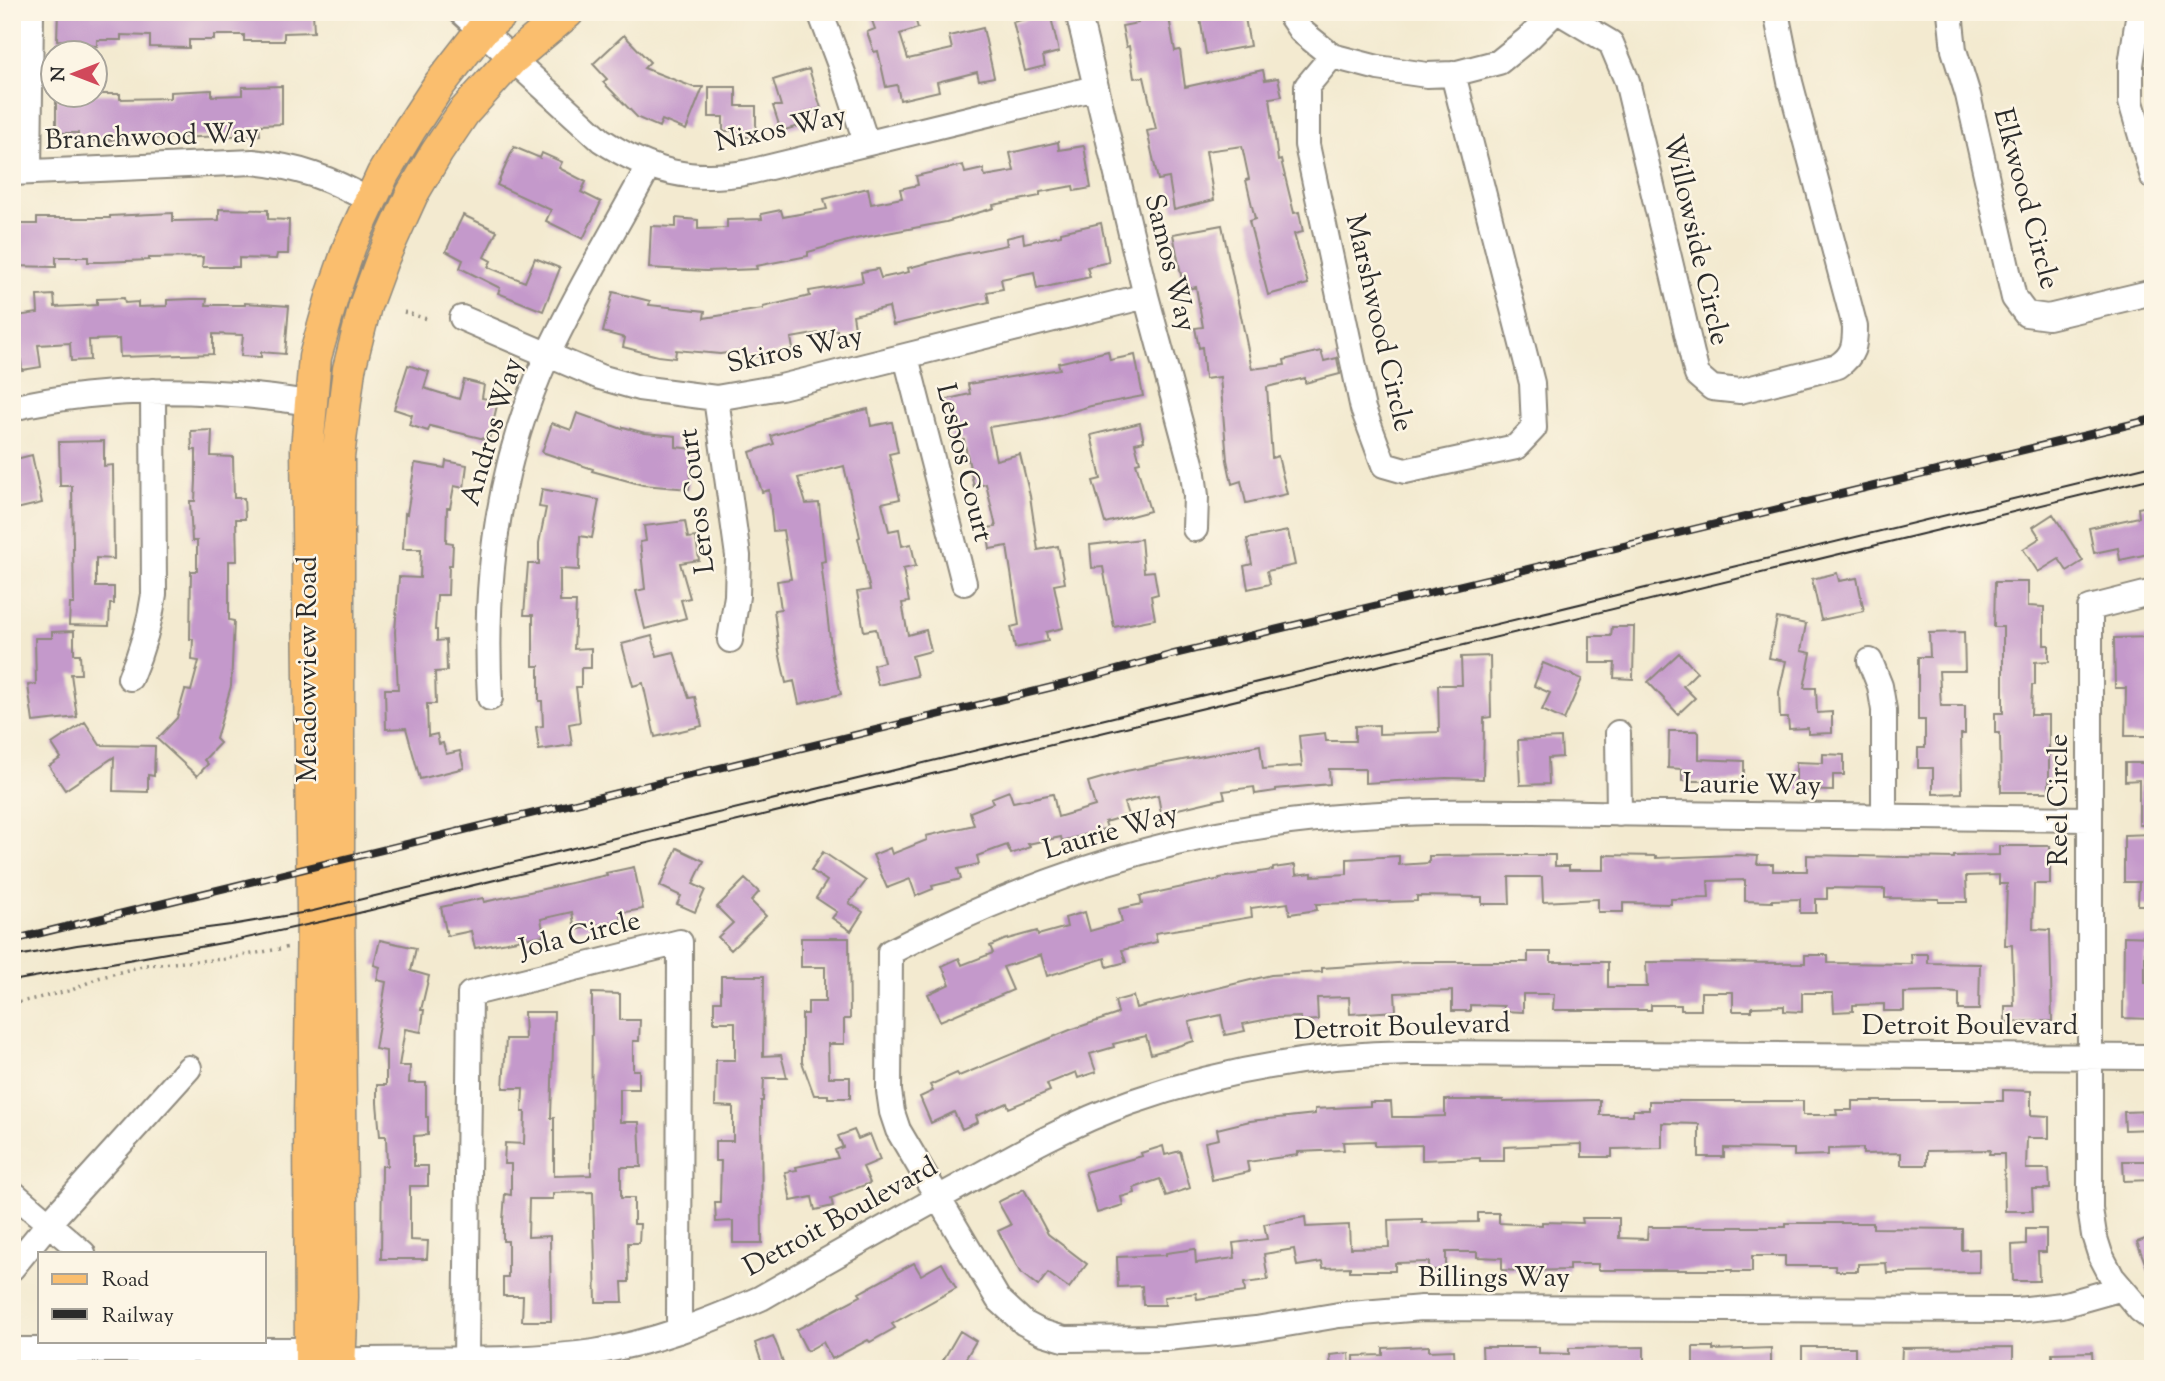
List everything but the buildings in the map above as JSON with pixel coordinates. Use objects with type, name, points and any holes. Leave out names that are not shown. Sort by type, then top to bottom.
[{"type":"main road","name":"Meadowview Road","points":[[324,1363],[342,1297],[338,905],[338,457],[352,353],[382,260],[412,194],[464,112],[512,60],[568,12]]},
{"type":"main road","name":"Meadowview Road","points":[[324,1363],[310,1120],[313,911],[307,449],[315,357],[333,294],[370,201],[410,129],[482,18]]},
{"type":"street","points":[[21,172],[31,12]]},
{"type":"street","points":[[820,12],[866,142]]},
{"type":"street","name":"Samos Way","points":[[1079,12],[1146,296],[1192,467],[1196,496],[1195,529]]},
{"type":"street","points":[[1288,12],[1301,31],[1332,56],[1378,68],[1427,75],[1452,74],[1499,62],[1557,12]]},
{"type":"street","name":"Willowside Circle","points":[[1557,12],[1611,43],[1627,81],[1697,375],[1712,388],[1740,391],[1838,366],[1848,359],[1855,348],[1855,327],[1790,82],[1776,12]]},
{"type":"street","name":"Elkwood Circle","points":[[1950,12],[1954,50],[1968,95],[2014,298],[2026,314],[2048,317],[2153,292]]},
{"type":"street","name":"Nixos Way","points":[[482,18],[512,60],[601,140],[627,157],[649,166],[697,177],[728,176],[1096,88]]},
{"type":"street","points":[[2137,18],[2131,65],[2131,102],[2153,177]]},
{"type":"street","name":"Marshwood Circle","points":[[1332,56],[1307,86],[1307,145],[1363,409],[1384,465],[1405,471],[1516,447],[1534,428],[1532,383],[1452,74]]},
{"type":"street","name":"Branchwood Way","points":[[21,172],[253,162],[312,172],[370,201]]},
{"type":"street","name":"Andros Way","points":[[490,698],[487,651],[488,591],[506,475],[523,418],[548,355],[649,166]]},
{"type":"street","name":"Skiros Way","points":[[462,318],[600,377],[639,388],[716,397],[782,387],[1146,296]]},
{"type":"street","name":"Lesbos Court","points":[[905,357],[964,583]]},
{"type":"street","points":[[130,678],[143,648],[154,594],[153,391]]},
{"type":"street","points":[[12,408],[64,397],[153,391],[251,394],[310,403]]},
{"type":"street","name":"Leros Court","points":[[716,397],[738,556],[737,596],[730,640]]},
{"type":"street","name":"Reel Circle","points":[[2153,592],[2090,608],[2089,1057],[2090,1209],[2094,1235],[2100,1254],[2119,1289],[2153,1320]]},
{"type":"street","points":[[1870,661],[1880,686],[1884,710],[1884,817]]},
{"type":"street","points":[[1619,733],[1619,814]]},
{"type":"street","name":"Laurie Way","points":[[937,1198],[898,1130],[892,1112],[889,1091],[890,952],[1008,896],[1083,869],[1140,852],[1244,829],[1374,814],[2090,819]]},
{"type":"street","name":"Jola Circle","points":[[466,1359],[470,995],[681,942],[679,1331]]},
{"type":"street","name":"Detroit Boulevard","points":[[12,1350],[197,1345],[324,1363],[537,1358],[595,1352],[679,1331],[761,1298],[1027,1148],[1128,1102],[1221,1074],[1290,1061],[1373,1053],[2153,1057]]},
{"type":"street","points":[[12,1268],[48,1224],[189,1068]]},
{"type":"street","points":[[12,1192],[82,1252]]},
{"type":"street","name":"Billings Way","points":[[937,1198],[987,1283],[1008,1311],[1041,1332],[1064,1339],[1119,1340],[1208,1335],[1339,1315],[1422,1308],[2018,1310],[2062,1305],[2119,1289]]},
{"type":"path","points":[[404,312],[427,319]]},
{"type":"path","points":[[12,1004],[72,990],[98,978],[146,965],[224,959],[289,947]]},
{"type":"tram line","points":[[12,957],[313,911],[2153,465]]},
{"type":"tram line","points":[[12,981],[233,941],[338,918],[2153,478]]},
{"type":"railway","points":[[12,940],[1073,682],[1170,655],[2153,419]]}]
